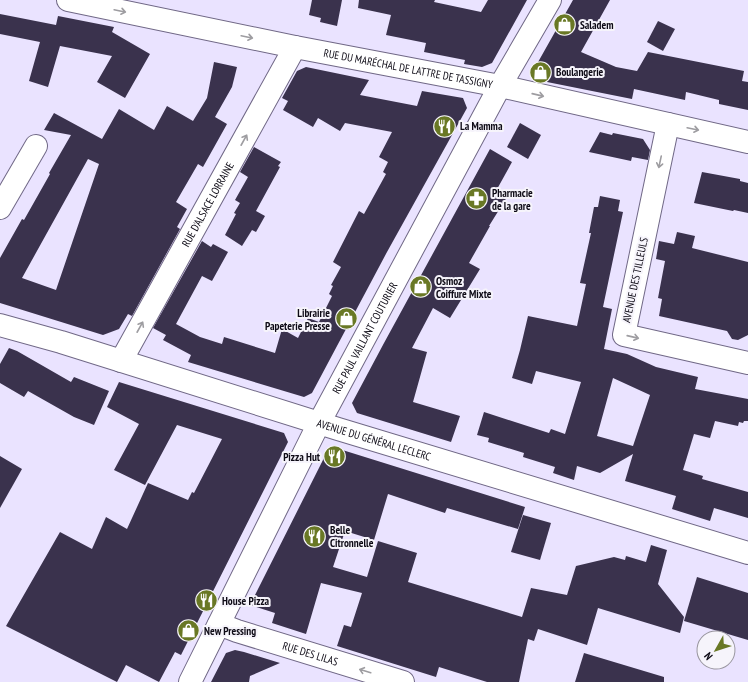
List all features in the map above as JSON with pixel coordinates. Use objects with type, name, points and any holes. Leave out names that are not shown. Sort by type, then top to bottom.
[{"type":"street","name":"RUE DU MARÉCHAL DE LATTRE DE TASSIGNY","points":[[68,0],[295,47],[500,86],[748,142]]},
{"type":"street","name":"RUE PAUL VAILLANT COUTURIER","points":[[190,682],[319,423],[500,86],[550,0]]},
{"type":"street","name":"RUE D'ALSACE LORRAINE","points":[[121,361],[295,47]]},
{"type":"street","name":"AVENUE DES TILLEULS","points":[[668,124],[624,335],[748,363]]},
{"type":"street","points":[[0,208],[36,146]]},
{"type":"street","name":"AVENUE DU GÉNÉRAL LECLERC","points":[[0,325],[61,342],[319,423],[748,553]]},
{"type":"street","name":"RUE DES LILAS","points":[[219,624],[237,631],[403,682]]},
{"type":"building","points":[[312,0],[342,0],[337,26],[320,22],[321,18],[309,15]]},
{"type":"building","points":[[359,0],[435,0],[434,2],[481,12],[488,0],[527,0],[492,63],[482,67],[464,64],[465,60],[424,52],[426,43],[386,35],[391,15],[358,8]]},
{"type":"building","points":[[573,0],[610,0],[581,52],[616,67],[637,71],[648,52],[744,71],[742,81],[748,82],[748,110],[719,104],[719,100],[686,92],[685,100],[634,89],[632,99],[537,80],[533,71]]},
{"type":"building","points":[[0,14],[56,25],[58,16],[114,27],[112,32],[150,54],[125,98],[97,82],[112,56],[60,46],[48,87],[29,81],[40,42],[0,34]]},
{"type":"building","points":[[658,21],[675,29],[663,51],[647,42]]},
{"type":"building","points":[[214,62],[237,67],[232,87],[215,117],[227,124],[203,167],[198,164],[176,202],[187,209],[177,227],[180,229],[132,316],[128,314],[119,329],[103,335],[0,303],[0,258],[22,219],[24,220],[71,135],[44,130],[54,113],[102,139],[119,109],[154,130],[167,106],[193,121],[207,98]],"holes":[[[88,159],[99,164],[56,290],[22,278]]]},
{"type":"building","points":[[306,67],[369,80],[360,95],[417,106],[422,91],[463,98],[467,108],[387,252],[312,393],[304,397],[188,362],[191,355],[163,340],[166,335],[153,328],[202,241],[211,247],[213,244],[228,252],[212,281],[202,276],[176,324],[200,337],[222,344],[224,337],[275,353],[282,329],[298,338],[308,318],[319,322],[332,296],[329,294],[333,286],[331,285],[341,267],[333,262],[359,211],[364,214],[386,174],[383,172],[388,162],[379,157],[392,132],[345,123],[340,131],[318,118],[313,127],[283,110],[288,101],[282,98],[297,71]]},
{"type":"building","points":[[520,123],[541,135],[528,159],[507,147]]},
{"type":"building","points":[[600,132],[643,139],[650,150],[648,160],[632,157],[631,161],[589,152]]},
{"type":"building","points":[[254,147],[281,162],[278,166],[280,167],[256,211],[265,216],[256,232],[252,230],[242,246],[225,235],[240,203],[235,200],[248,177],[240,172]]},
{"type":"building","points":[[490,149],[512,162],[496,191],[507,197],[469,263],[480,269],[450,318],[433,308],[412,348],[427,352],[413,402],[460,416],[451,442],[357,413],[352,403]]},
{"type":"building","points":[[702,172],[740,179],[740,181],[748,183],[748,213],[694,203]]},
{"type":"building","points":[[600,196],[620,200],[618,211],[623,212],[603,307],[612,309],[604,349],[627,354],[656,367],[698,377],[695,389],[748,399],[748,421],[744,421],[743,423],[739,422],[738,426],[715,421],[710,438],[694,434],[683,470],[703,476],[702,479],[748,492],[748,518],[714,508],[710,521],[672,509],[676,496],[625,481],[633,454],[600,473],[577,466],[574,480],[553,473],[555,467],[523,457],[524,453],[488,442],[489,438],[477,435],[484,412],[549,433],[551,429],[565,434],[581,382],[536,371],[532,384],[512,378],[528,316],[577,326],[586,284],[580,283],[591,233],[589,233],[594,207],[598,207]],"holes":[[[613,378],[650,395],[633,446],[597,436]]]},
{"type":"building","points":[[677,232],[695,236],[692,248],[748,262],[748,335],[738,340],[732,339],[727,331],[659,316],[662,299],[658,298],[665,261],[656,259],[659,241],[674,244]]},
{"type":"building","points":[[9,348],[17,351],[71,382],[74,377],[109,391],[94,425],[74,417],[28,391],[24,397],[0,383],[0,364]]},
{"type":"building","points":[[119,382],[284,433],[288,442],[181,655],[175,652],[159,682],[126,665],[117,682],[6,626],[60,532],[92,549],[106,517],[127,529],[148,483],[188,500],[192,492],[194,493],[222,439],[177,425],[145,485],[114,470],[139,424],[107,407]]},
{"type":"building","points":[[336,448],[525,507],[518,529],[447,508],[445,513],[388,494],[374,540],[345,531],[333,567],[367,577],[378,541],[417,553],[408,582],[522,617],[531,588],[567,595],[576,566],[614,557],[625,560],[626,556],[646,562],[651,545],[667,550],[658,584],[684,617],[680,633],[598,608],[587,645],[538,629],[534,641],[528,639],[519,682],[487,682],[439,667],[436,677],[337,646],[344,625],[351,627],[362,593],[321,583],[306,634],[272,623],[275,613],[250,605],[327,452]]},
{"type":"building","points":[[0,456],[22,469],[0,508]]},
{"type":"building","points":[[523,515],[551,523],[540,560],[511,552]]},
{"type":"building","points":[[697,577],[748,593],[748,640],[736,636],[736,630],[714,630],[684,621]]},
{"type":"building","points":[[235,650],[280,663],[250,676],[249,682],[211,682],[226,653]]},
{"type":"building","points":[[584,653],[664,677],[664,682],[575,682]]},
{"type":"place","name":"Saladem","points":[[564,25]]},
{"type":"place","name":"Boulangerie","points":[[541,72]]},
{"type":"place","name":"La Mamma","points":[[444,126]]},
{"type":"place","name":"Pharmacie de la gare","points":[[477,199]]},
{"type":"place","name":"Osmoz Coiffure Mixte","points":[[421,287]]},
{"type":"place","name":"Librairie Papeterie Presse","points":[[346,319]]},
{"type":"place","name":"Pizza Hut","points":[[335,457]]},
{"type":"place","name":"Belle Citronnelle","points":[[314,536]]},
{"type":"place","name":"House Pizza","points":[[207,601]]},
{"type":"place","name":"New Pressing","points":[[188,631]]}]
